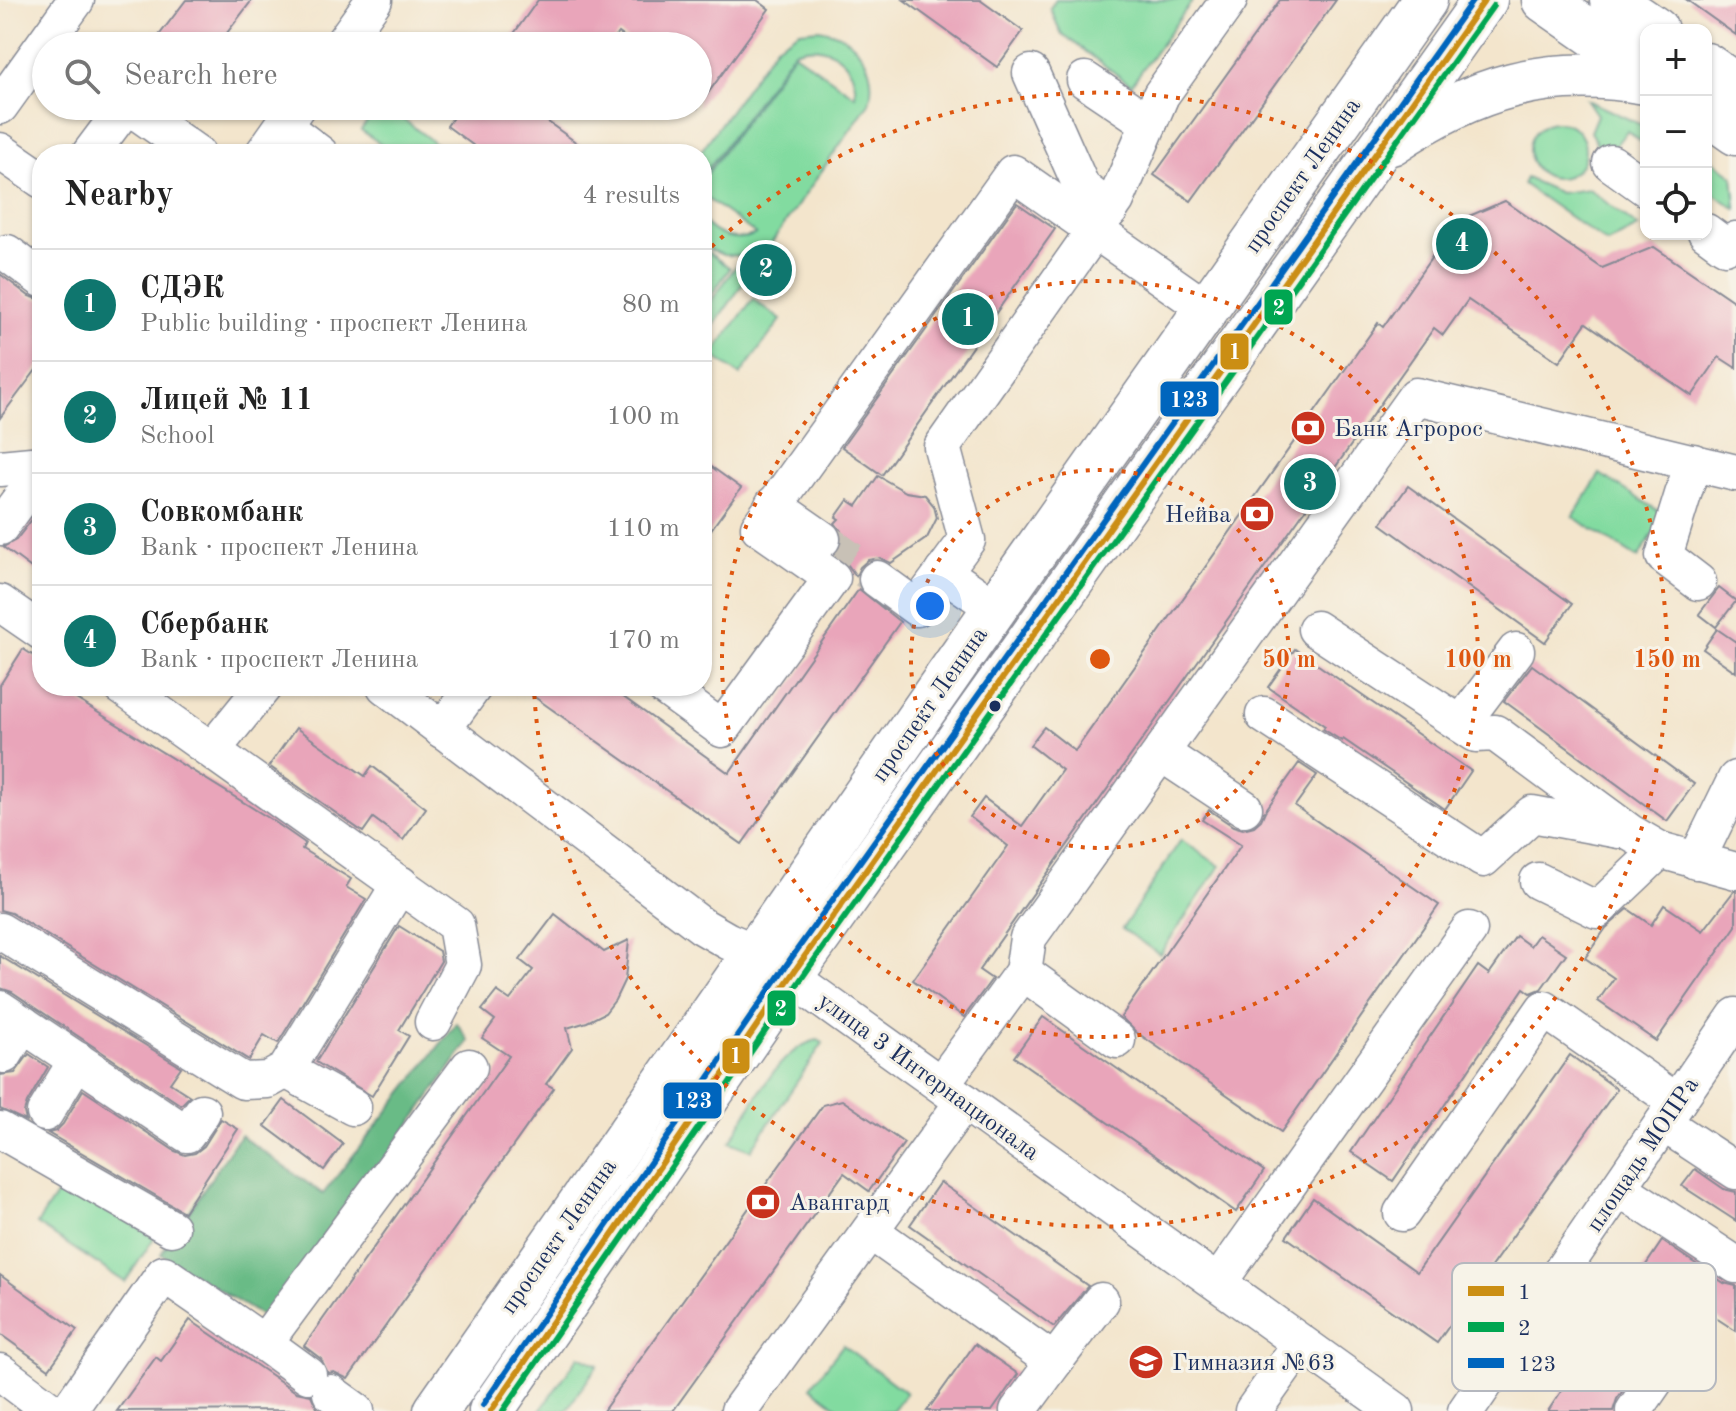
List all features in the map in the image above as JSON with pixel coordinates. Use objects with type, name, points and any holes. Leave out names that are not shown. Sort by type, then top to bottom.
[{"type":"main road","name":"проспект Ленина","points":[[491,1411],[774,965],[995,608],[1425,0]]},
{"type":"main road","name":"проспект Ленина","points":[[436,1411],[774,965],[1485,0]]},
{"type":"main road","points":[[1544,0],[1640,67]]},
{"type":"main road","points":[[1612,0],[1647,24]]},
{"type":"main road","points":[[1712,69],[1736,86]]},
{"type":"main road","points":[[1375,153],[1422,122],[1511,84],[1537,79],[1605,75],[1640,81]]},
{"type":"main road","points":[[1712,116],[1736,133]]},
{"type":"street","points":[[54,32],[76,0]]},
{"type":"street","points":[[351,32],[374,0]]},
{"type":"street","points":[[877,579],[917,608],[967,540],[942,447],[1102,220],[1161,95],[1229,0]]},
{"type":"street","points":[[0,106],[32,63]]},
{"type":"street","points":[[1031,73],[1082,188],[1102,220]]},
{"type":"street","points":[[1085,80],[1149,123]]},
{"type":"street","points":[[98,144],[116,120]]},
{"type":"street","points":[[147,120],[182,144]]},
{"type":"street","points":[[281,129],[304,144]]},
{"type":"street","points":[[0,151],[32,173]]},
{"type":"street","points":[[1611,163],[1640,184]]},
{"type":"street","points":[[677,696],[722,729],[832,578],[759,527],[1013,173],[1102,220],[1207,309]]},
{"type":"street","points":[[1712,236],[1725,246],[1736,240]]},
{"type":"street","points":[[7,253],[32,272]]},
{"type":"street","points":[[739,1411],[870,1231],[1023,972],[1028,938],[1416,396],[1736,473]]},
{"type":"street","points":[[1693,462],[1664,556],[1698,582]]},
{"type":"street","points":[[0,468],[32,467]]},
{"type":"street","points":[[0,527],[32,481]]},
{"type":"street","points":[[773,505],[822,539]]},
{"type":"street","points":[[943,572],[995,608]]},
{"type":"street","points":[[0,603],[32,625]]},
{"type":"street","points":[[1316,629],[1476,734],[1495,733],[1629,832],[1660,850],[1736,871]]},
{"type":"street","points":[[1461,724],[1516,651]]},
{"type":"street","points":[[136,696],[456,925],[463,965],[433,1022]]},
{"type":"street","points":[[213,749],[256,696]]},
{"type":"street","name":"улица 3 Интернационала","points":[[405,696],[442,730],[702,926],[774,965],[1396,1411]]},
{"type":"street","points":[[442,730],[467,696]]},
{"type":"street","points":[[1264,715],[1483,859],[1532,814],[1629,832]]},
{"type":"street","points":[[1161,753],[1244,808]]},
{"type":"street","points":[[1696,861],[1736,779]]},
{"type":"street","points":[[1538,881],[1597,910],[1660,850]]},
{"type":"street","points":[[0,931],[243,1081],[268,1080],[286,1070],[400,884]]},
{"type":"street","points":[[1218,1283],[1469,930]]},
{"type":"street","points":[[1023,972],[1117,1040]]},
{"type":"street","points":[[1402,1213],[1544,1009],[1670,1112],[1736,1171]]},
{"type":"street","points":[[4,1055],[12,1016],[77,1060],[116,1072],[187,1134],[202,1112]]},
{"type":"street","name":"площадь МОПРа","points":[[1568,1263],[1736,1016]]},
{"type":"street","points":[[45,1113],[77,1060]]},
{"type":"street","points":[[264,1343],[469,1067]]},
{"type":"street","points":[[286,1070],[353,1107]]},
{"type":"street","points":[[0,1130],[171,1228]]},
{"type":"street","points":[[1619,1188],[1736,1265]]},
{"type":"street","points":[[870,1231],[1054,1362]]},
{"type":"street","points":[[68,1411],[164,1274],[332,1393]]},
{"type":"street","points":[[1018,1411],[1101,1301]]},
{"type":"street","points":[[1253,1411],[1300,1345]]},
{"type":"street","points":[[0,1372],[52,1411]]},
{"type":"street","name":"площадь МОПРа","points":[[1466,1411],[1480,1391]]},
{"type":"street","points":[[1634,1411],[1648,1391]]},
{"type":"green space","points":[[1056,0],[1193,0],[1131,85],[1061,33],[1050,8]]},
{"type":"green space","points":[[819,29],[832,32],[854,45],[862,54],[871,77],[869,103],[712,328],[712,300],[743,256],[723,255],[712,250],[712,229],[734,238],[756,234],[712,202],[712,167],[794,53],[855,96],[852,73],[838,56],[817,48],[794,51],[712,163],[712,144],[706,144],[776,46],[800,31]]},
{"type":"green space","points":[[1587,100],[1640,124],[1640,141],[1627,131],[1608,155],[1600,149],[1590,132],[1597,115]]},
{"type":"green space","points":[[368,120],[404,120],[436,144],[381,144],[361,130]]},
{"type":"green space","points":[[1557,122],[1577,130],[1585,150],[1577,170],[1557,178],[1537,170],[1529,150],[1537,130]]},
{"type":"green space","points":[[1712,160],[1733,176],[1736,209],[1712,192]]},
{"type":"green space","points":[[1526,178],[1560,193],[1589,189],[1638,227],[1607,243],[1523,184]]},
{"type":"green space","points":[[712,255],[730,268],[712,294]]},
{"type":"green space","points":[[753,299],[781,320],[740,375],[712,355]]},
{"type":"green space","points":[[1600,474],[1665,515],[1638,558],[1573,517]]},
{"type":"green space","points":[[1181,840],[1220,866],[1160,954],[1122,929]]},
{"type":"green space","points":[[457,1023],[469,1041],[271,1322],[161,1254],[240,1135],[323,1194]]},
{"type":"green space","points":[[818,1040],[823,1043],[751,1150],[730,1142],[778,1067],[790,1054]]},
{"type":"green space","points":[[67,1179],[154,1238],[125,1282],[37,1224]]},
{"type":"green space","points":[[843,1345],[906,1393],[892,1411],[843,1411],[811,1387]]},
{"type":"green space","points":[[579,1356],[598,1365],[566,1411],[540,1411]]},
{"type":"building","points":[[186,0],[252,0],[228,32],[162,32]]},
{"type":"building","points":[[538,0],[757,0],[769,9],[712,88],[712,32],[515,32]]},
{"type":"building","points":[[904,0],[980,0],[1023,31],[997,67]]},
{"type":"building","points":[[1280,0],[1336,0],[1191,201],[1154,175]]},
{"type":"building","points":[[1687,0],[1736,0],[1736,35]]},
{"type":"building","points":[[451,120],[545,120],[578,144],[471,144],[447,126]]},
{"type":"building","points":[[1505,201],[1602,268],[1654,247],[1736,303],[1736,368],[1719,357],[1692,396],[1586,323],[1559,362],[1468,300],[1443,335],[1434,328],[979,970],[992,979],[964,1017],[913,980],[1008,846],[970,817],[984,798],[1022,826],[1062,770],[1030,745],[1044,727],[1075,751],[1378,323],[1383,327],[1457,221]]},
{"type":"building","points":[[1017,203],[1055,229],[882,475],[842,447]]},
{"type":"building","points":[[0,274],[32,297],[32,375],[0,418]]},
{"type":"building","points":[[712,467],[741,488],[712,528]]},
{"type":"building","points":[[878,476],[906,492],[925,495],[934,506],[937,518],[927,538],[891,563],[880,558],[868,560],[856,576],[845,561],[835,555],[843,540],[835,523],[839,519],[836,517],[848,500],[857,506]]},
{"type":"building","points":[[1408,486],[1572,604],[1545,642],[1381,524]]},
{"type":"building","points":[[32,520],[32,569],[3,547],[16,540]]},
{"type":"building","points":[[1719,588],[1736,601],[1716,627],[1699,614]]},
{"type":"building","points":[[859,589],[900,622],[742,844],[533,696],[622,696],[729,773]]},
{"type":"building","points":[[1717,629],[1736,642],[1736,672],[1703,649]]},
{"type":"building","points":[[23,649],[32,655],[32,696],[71,696],[272,820],[305,843],[302,849],[351,879],[346,887],[366,899],[278,1043],[264,1035],[249,1060],[11,913],[0,910],[0,685]]},
{"type":"building","points":[[1295,649],[1471,771],[1445,809],[1343,739],[1323,729],[1325,726],[1268,687]]},
{"type":"building","points":[[1532,665],[1694,784],[1667,821],[1504,701]]},
{"type":"building","points":[[296,728],[365,776],[372,766],[426,808],[403,840],[373,818],[363,832],[269,766]]},
{"type":"building","points":[[1299,763],[1317,775],[1295,806],[1439,905],[1281,1132],[1136,1032],[1121,1017],[1241,845],[1202,820],[1209,810],[1233,826],[1243,829],[1254,826]]},
{"type":"building","points":[[1734,891],[1736,926],[1656,1041],[1598,1001],[1614,978],[1585,958],[1606,928],[1628,909],[1651,925],[1664,905],[1703,931]]},
{"type":"building","points":[[555,914],[604,952],[629,940],[625,979],[615,1000],[605,1013],[567,1028],[572,1048],[546,1084],[554,1088],[348,1379],[334,1372],[328,1373],[321,1359],[304,1346],[509,1056],[482,1038],[495,1020],[482,1010],[497,991],[510,1000],[533,970],[520,960]]},
{"type":"building","points":[[399,926],[439,951],[441,961],[399,1030],[409,1036],[372,1096],[316,1062]]},
{"type":"building","points":[[1538,935],[1566,954],[1541,989],[1531,993],[1524,988],[1393,1181],[1351,1152],[1478,966],[1489,974],[1516,936],[1530,946]]},
{"type":"building","points":[[0,956],[181,1067],[170,1083],[190,1096],[181,1105],[12,992],[0,988]]},
{"type":"building","points":[[1043,1017],[1264,1171],[1236,1212],[1014,1057]]},
{"type":"building","points":[[29,1054],[48,1067],[27,1103],[24,1112],[26,1121],[0,1109],[0,1075],[15,1073]]},
{"type":"building","points":[[1570,1055],[1617,1089],[1494,1263],[1452,1263],[1452,1322],[1437,1343],[1286,1237],[1313,1198],[1417,1272]]},
{"type":"building","points":[[83,1090],[185,1155],[195,1153],[204,1146],[221,1119],[238,1129],[184,1212],[48,1133],[56,1131],[63,1124]]},
{"type":"building","points":[[284,1100],[343,1144],[324,1170],[265,1126]]},
{"type":"building","points":[[842,1100],[904,1143],[869,1191],[844,1173],[673,1411],[603,1411],[823,1105]]},
{"type":"building","points":[[1695,1169],[1724,1189],[1736,1192],[1736,1221],[1682,1186]]},
{"type":"building","points":[[940,1182],[1088,1286],[1054,1327],[910,1225]]},
{"type":"building","points":[[1662,1241],[1694,1263],[1647,1263]]},
{"type":"building","points":[[0,1275],[77,1330],[49,1369],[0,1334]]},
{"type":"building","points":[[1716,1278],[1736,1286],[1736,1331],[1716,1318]]},
{"type":"building","points":[[190,1320],[296,1392],[311,1395],[318,1410],[117,1411],[156,1357],[161,1361]]},
{"type":"building","points":[[975,1344],[1018,1374],[992,1411],[927,1411]]},
{"type":"building","points":[[1561,1391],[1623,1391],[1613,1411],[1548,1411]]},
{"type":"tunnel","points":[[822,539],[877,579]]},
{"type":"transit line","name":"123","points":[[483,1405],[792,957],[1473,0]]},
{"type":"transit line","name":"1","points":[[491,1411],[800,963],[1485,0]]},
{"type":"transit line","name":"2","points":[[503,1411],[808,969],[1493,6]]},
{"type":"place","name":"Сбербанк","points":[[1462,244]]},
{"type":"place","name":"Лицей № 11","points":[[766,270]]},
{"type":"place","name":"СДЭК","points":[[968,319]]},
{"type":"place","name":"Банк Агророс","points":[[1308,428]]},
{"type":"place","name":"Совкомбанк","points":[[1310,484]]},
{"type":"place","name":"Нейва","points":[[1257,514]]},
{"type":"place","name":"Авангард","points":[[763,1202]]},
{"type":"place","name":"Гимназия №63","points":[[1146,1362]]}]
